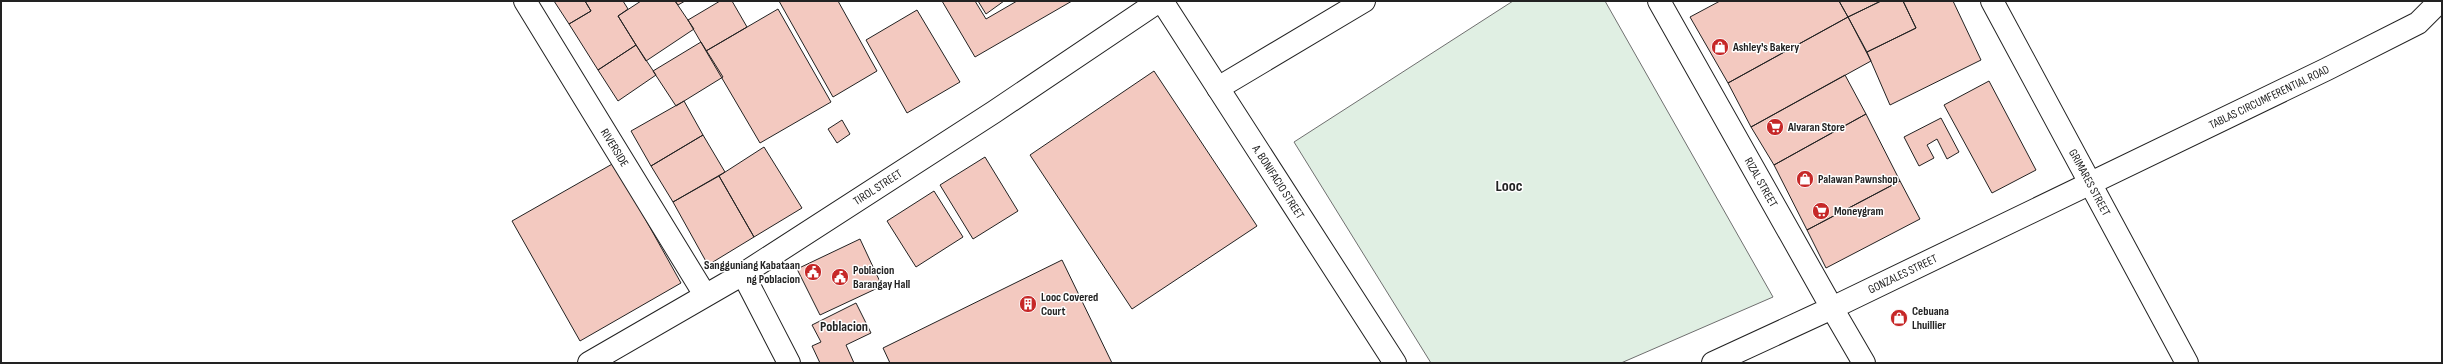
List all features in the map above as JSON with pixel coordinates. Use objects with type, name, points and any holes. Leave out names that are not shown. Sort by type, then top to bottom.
[{"type":"street","name":"RIVERSIDE","points":[[525,1],[705,295]]},
{"type":"street","name":"TIROL STREET","points":[[589,363],[743,274],[994,112],[1161,1]]},
{"type":"street","name":"A. BONIFACIO STREET","points":[[1161,1],[1395,363]]},
{"type":"street","points":[[1218,88],[1364,1]]},
{"type":"street","name":"RIZAL STREET","points":[[1659,1],[1864,363]]},
{"type":"street","name":"GRIMARES STREET","points":[[1992,1],[2091,182],[2187,363]]},
{"type":"street","name":"TABLAS CIRCUMFERENTIAL ROAD","points":[[2091,182],[2327,69],[2418,23],[2440,1]]},
{"type":"street","name":"GONZALES STREET","points":[[1713,363],[1832,308],[2091,182]]},
{"type":"street","points":[[743,274],[789,363]]},
{"type":"green space","points":[[1513,1],[1605,1],[1773,297],[1621,363],[1431,363],[1294,142]]},
{"type":"building","points":[[554,1],[585,1],[591,11],[569,24]]},
{"type":"building","points":[[585,1],[623,1],[628,9],[618,16],[636,45],[598,70],[569,24],[591,11]]},
{"type":"building","points":[[641,1],[675,1],[694,29],[646,61],[618,16]]},
{"type":"building","points":[[675,1],[685,1],[678,5]]},
{"type":"building","points":[[720,1],[732,1],[747,27],[706,51],[688,20]]},
{"type":"building","points":[[779,1],[838,1],[877,71],[833,97]]},
{"type":"building","points":[[942,1],[975,1],[986,19],[1017,1],[1072,1],[975,57]]},
{"type":"building","points":[[978,1],[1004,1],[986,14]]},
{"type":"building","points":[[1720,1],[1839,1],[1848,17],[1728,83],[1690,17]]},
{"type":"building","points":[[1839,1],[1881,1],[1848,17]]},
{"type":"building","points":[[1881,1],[1903,1],[1916,28],[1867,52],[1848,17]]},
{"type":"building","points":[[1903,1],[1953,1],[1981,60],[1890,105],[1867,52],[1916,28]]},
{"type":"building","points":[[778,9],[831,102],[760,143],[706,51]]},
{"type":"building","points":[[917,10],[960,82],[907,113],[866,40]]},
{"type":"building","points":[[1848,17],[1871,61],[1751,127],[1728,83]]},
{"type":"building","points":[[701,42],[723,77],[676,106],[653,71]]},
{"type":"building","points":[[636,45],[656,75],[618,101],[598,70]]},
{"type":"building","points":[[1154,71],[1257,226],[1132,309],[1030,155]]},
{"type":"building","points":[[1845,75],[1866,114],[1774,165],[1751,127]]},
{"type":"building","points":[[1989,81],[2036,170],[1992,193],[1944,105]]},
{"type":"building","points":[[684,101],[703,135],[651,166],[631,131]]},
{"type":"building","points":[[1866,114],[1900,181],[1807,230],[1774,165]]},
{"type":"building","points":[[1941,118],[1959,152],[1947,159],[1937,139],[1927,145],[1934,158],[1919,166],[1904,137]]},
{"type":"building","points":[[842,120],[850,134],[837,143],[828,129]]},
{"type":"building","points":[[703,135],[725,172],[673,202],[651,166]]},
{"type":"building","points":[[764,147],[802,208],[754,237],[719,176]]},
{"type":"building","points":[[985,157],[1018,211],[973,239],[940,185]]},
{"type":"building","points":[[614,163],[681,283],[580,341],[512,221]]},
{"type":"building","points":[[719,176],[754,237],[708,265],[673,202]]},
{"type":"building","points":[[1900,181],[1920,219],[1826,268],[1807,230]]},
{"type":"building","points":[[934,191],[963,237],[916,267],[887,221]]},
{"type":"building","name":"Poblacion Barangay Hall","points":[[860,239],[882,286],[820,315],[797,269]]},
{"type":"building","name":"Looc Covered Court","points":[[1062,260],[1112,363],[890,363],[883,348]]},
{"type":"building","points":[[856,303],[871,333],[846,345],[854,363],[820,363],[812,346],[821,342],[812,325]]},
{"type":"place","name":"Ashley's Bakery","points":[[1720,47]]},
{"type":"place","name":"Alvaran Store","points":[[1775,127]]},
{"type":"place","name":"Palawan Pawnshop","points":[[1805,179]]},
{"type":"place","name":"Moneygram","points":[[1821,211]]},
{"type":"place","name":"Sangguniang Kabataan ng Poblacion","points":[[813,272]]},
{"type":"place","name":"Poblacion Barangay Hall","points":[[840,277]]},
{"type":"place","name":"Looc Covered Court","points":[[1028,304]]},
{"type":"place","name":"Cebuana Lhuillier","points":[[1899,318]]},
{"type":"district","name":"Looc","points":[[1509,185]]},
{"type":"district","name":"Poblacion","points":[[844,326]]}]
